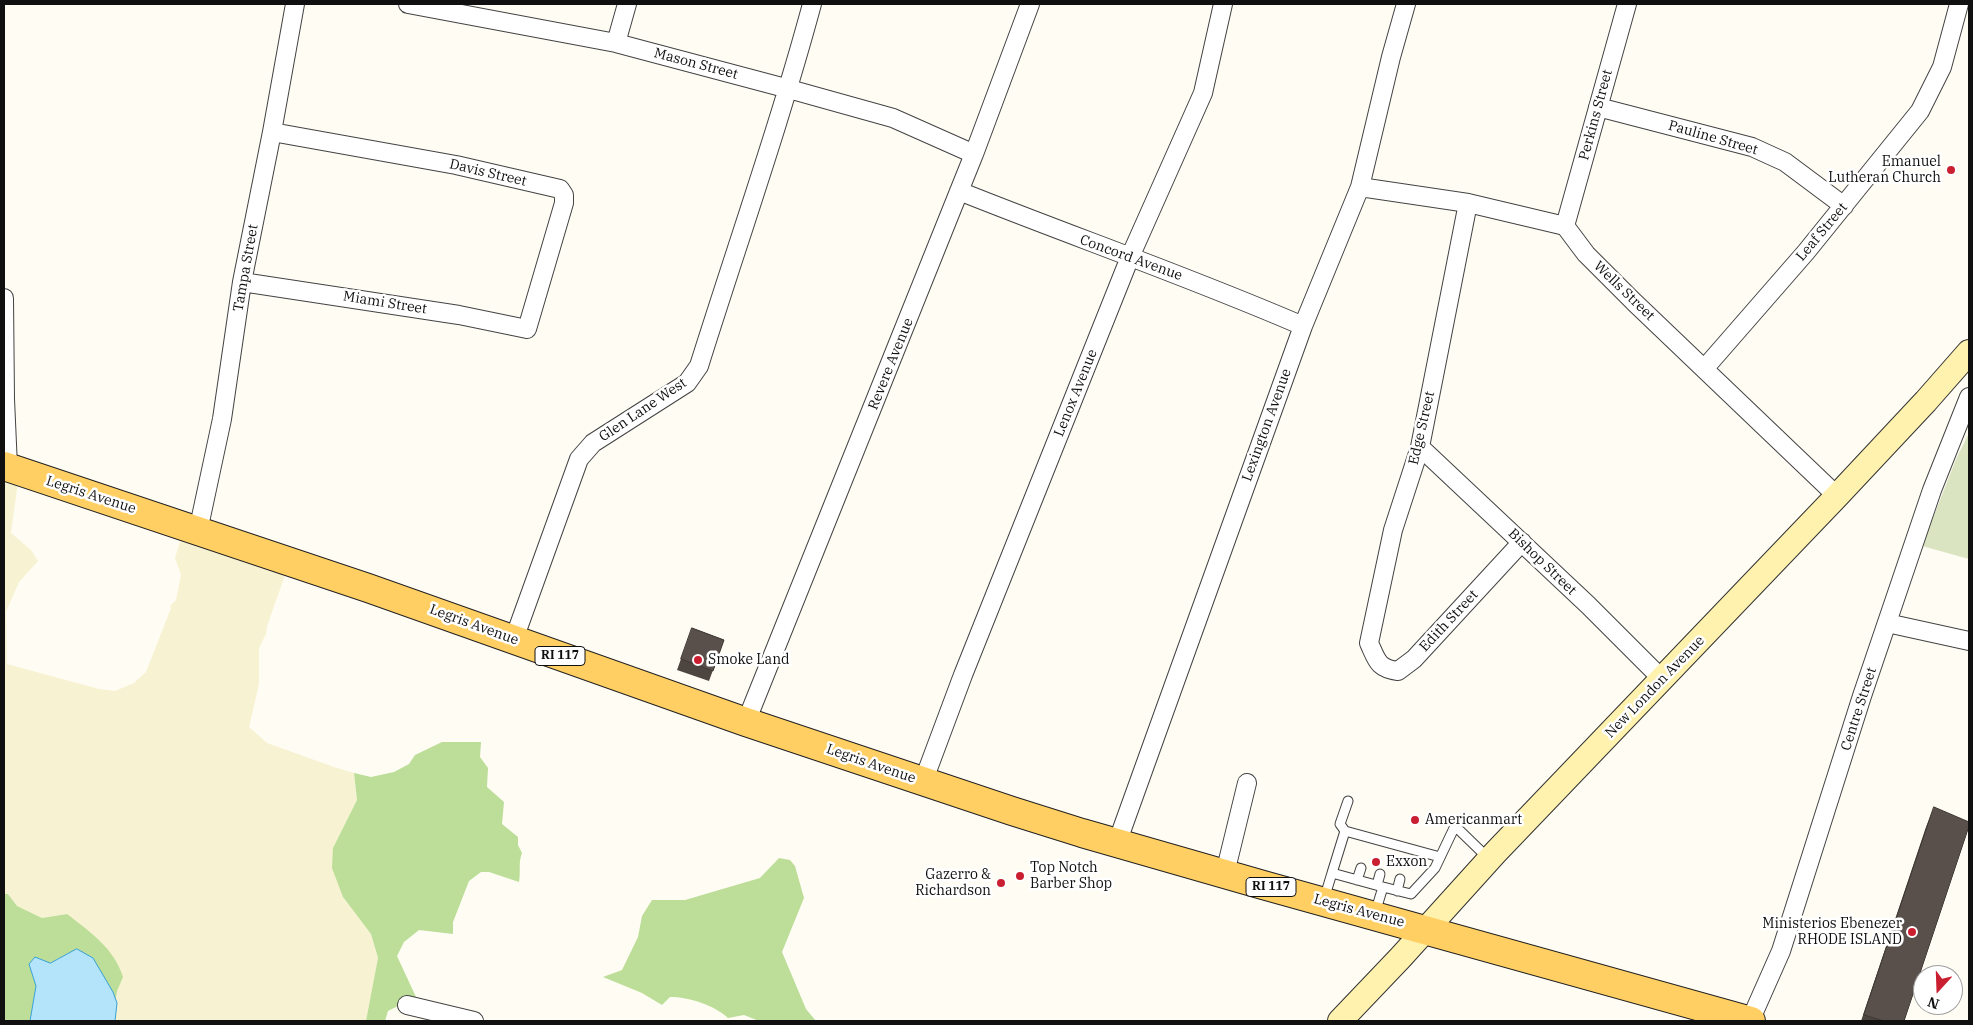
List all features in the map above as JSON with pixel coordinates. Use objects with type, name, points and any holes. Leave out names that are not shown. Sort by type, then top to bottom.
[{"type":"main road","name":"New London Avenue","points":[[1340,1021],[1489,859],[1837,496],[1969,352]]},
{"type":"main road","name":"Legris Avenue","points":[[6,467],[368,588],[746,722],[1012,811],[1323,902],[1426,929],[1750,1021]]},
{"type":"street","name":"Tampa Street","points":[[198,531],[222,418],[242,282],[272,132],[294,4]]},
{"type":"street","name":"Mason Street","points":[[408,4],[438,6],[616,43],[893,118],[974,154]]},
{"type":"street","points":[[616,43],[627,4]]},
{"type":"street","name":"Glen Lane West","points":[[514,640],[579,460],[593,444],[687,383],[699,366],[789,89],[812,4]]},
{"type":"street","name":"Revere Avenue","points":[[746,722],[974,154],[1030,4]]},
{"type":"street","name":"Lenox Avenue","points":[[922,782],[1130,257],[1203,93],[1223,4]]},
{"type":"street","name":"Lexington Avenue","points":[[1117,843],[1303,326],[1360,187],[1391,57],[1406,4]]},
{"type":"street","name":"Perkins Street","points":[[1565,226],[1626,4]]},
{"type":"street","name":"Leaf Street","points":[[1704,369],[1844,206],[1920,111],[1942,67],[1959,4]]},
{"type":"street","name":"Pauline Street","points":[[1598,108],[1752,147],[1785,162],[1844,206]]},
{"type":"street","name":"Davis Street","points":[[272,132],[456,165],[560,189],[564,195],[564,203],[527,329]]},
{"type":"street","points":[[1360,187],[1468,203],[1565,226]]},
{"type":"street","name":"Concord Avenue","points":[[959,191],[1051,228],[1224,292],[1303,326]]},
{"type":"street","name":"Edge Street","points":[[1372,651],[1369,643],[1393,530],[1420,447],[1468,203]]},
{"type":"street","name":"Wells Street","points":[[1565,226],[1586,254],[1837,496]]},
{"type":"street","name":"Miami Street","points":[[242,282],[459,315],[527,329]]},
{"type":"street","points":[[4,298],[6,467]]},
{"type":"street","name":"Centre Street","points":[[1750,1021],[1781,952],[1862,696],[1932,490],[1969,397]]},
{"type":"street","name":"Bishop Street","points":[[1420,447],[1522,542],[1662,679]]},
{"type":"street","name":"Edith Street","points":[[1372,651],[1374,659],[1387,670],[1398,671],[1414,659],[1522,542]]},
{"type":"street","points":[[1887,623],[1969,641]]},
{"type":"street","points":[[1225,874],[1247,783]]},
{"type":"street","points":[[406,1005],[474,1021]]},
{"type":"lane","points":[[1348,801],[1340,824],[1345,831],[1368,842],[1407,853],[1440,857]]},
{"type":"lane","points":[[1332,873],[1411,894],[1435,868],[1455,826],[1489,859]]},
{"type":"lane","points":[[1323,902],[1345,831]]},
{"type":"lane","points":[[1357,880],[1361,868]]},
{"type":"lane","points":[[1374,916],[1380,886],[1380,874]]},
{"type":"lane","points":[[1397,891],[1400,879]]},
{"type":"shaded area","points":[[4,467],[19,474],[11,533],[31,550],[38,561],[19,582],[6,612],[7,664],[99,689],[115,691],[134,683],[146,672],[171,608],[170,606],[176,600],[181,575],[175,558],[184,529],[289,564],[267,626],[266,634],[259,648],[259,684],[249,727],[267,743],[354,773],[357,800],[333,848],[343,897],[371,934],[378,959],[366,1021],[115,1021],[116,991],[123,977],[67,914],[42,918],[17,906],[8,894],[4,894]]},
{"type":"green space","points":[[1969,433],[1969,559],[1922,546],[1956,459]]},
{"type":"green space","points":[[442,742],[481,742],[480,757],[488,768],[487,787],[504,802],[502,824],[518,837],[518,845],[522,853],[519,882],[489,872],[481,872],[469,881],[453,922],[453,934],[419,930],[404,942],[397,956],[416,997],[388,1011],[385,1021],[366,1021],[378,958],[371,934],[343,897],[332,868],[333,848],[357,800],[354,773],[371,777],[394,772],[409,764],[415,755]]},
{"type":"green space","points":[[779,858],[790,860],[795,866],[804,898],[782,952],[806,1009],[816,1021],[759,1021],[744,1015],[728,1018],[709,1006],[677,997],[670,997],[662,1005],[642,993],[603,977],[622,970],[638,937],[642,916],[652,900],[685,900],[760,878]]},
{"type":"green space","points":[[4,894],[8,894],[17,906],[42,918],[67,914],[100,941],[114,957],[123,977],[117,991],[115,1003],[113,992],[77,949],[50,963],[29,964],[36,986],[30,1021],[4,1021]]},
{"type":"water","points":[[77,949],[93,958],[113,992],[117,1003],[115,1021],[30,1021],[36,986],[29,964],[35,957],[50,963]]},
{"type":"building","name":"Smoke Land","points":[[692,628],[724,640],[713,671],[681,659]]},
{"type":"building","name":"Ministerios Ebenezer RHODE ISLAND","points":[[1934,807],[1969,822],[1923,965],[1913,965],[1913,994],[1904,1021],[1884,1021],[1864,1015]]},
{"type":"place","name":"Emanuel Lutheran Church","points":[[1951,170]]},
{"type":"place","name":"Smoke Land","points":[[698,660]]},
{"type":"place","name":"Americanmart","points":[[1415,820]]},
{"type":"place","name":"Exxon","points":[[1376,862]]},
{"type":"place","name":"Top Notch Barber Shop","points":[[1020,876]]},
{"type":"place","name":"Gazerro & Richardson","points":[[1001,883]]},
{"type":"place","name":"Ministerios Ebenezer RHODE ISLAND","points":[[1912,932]]}]
